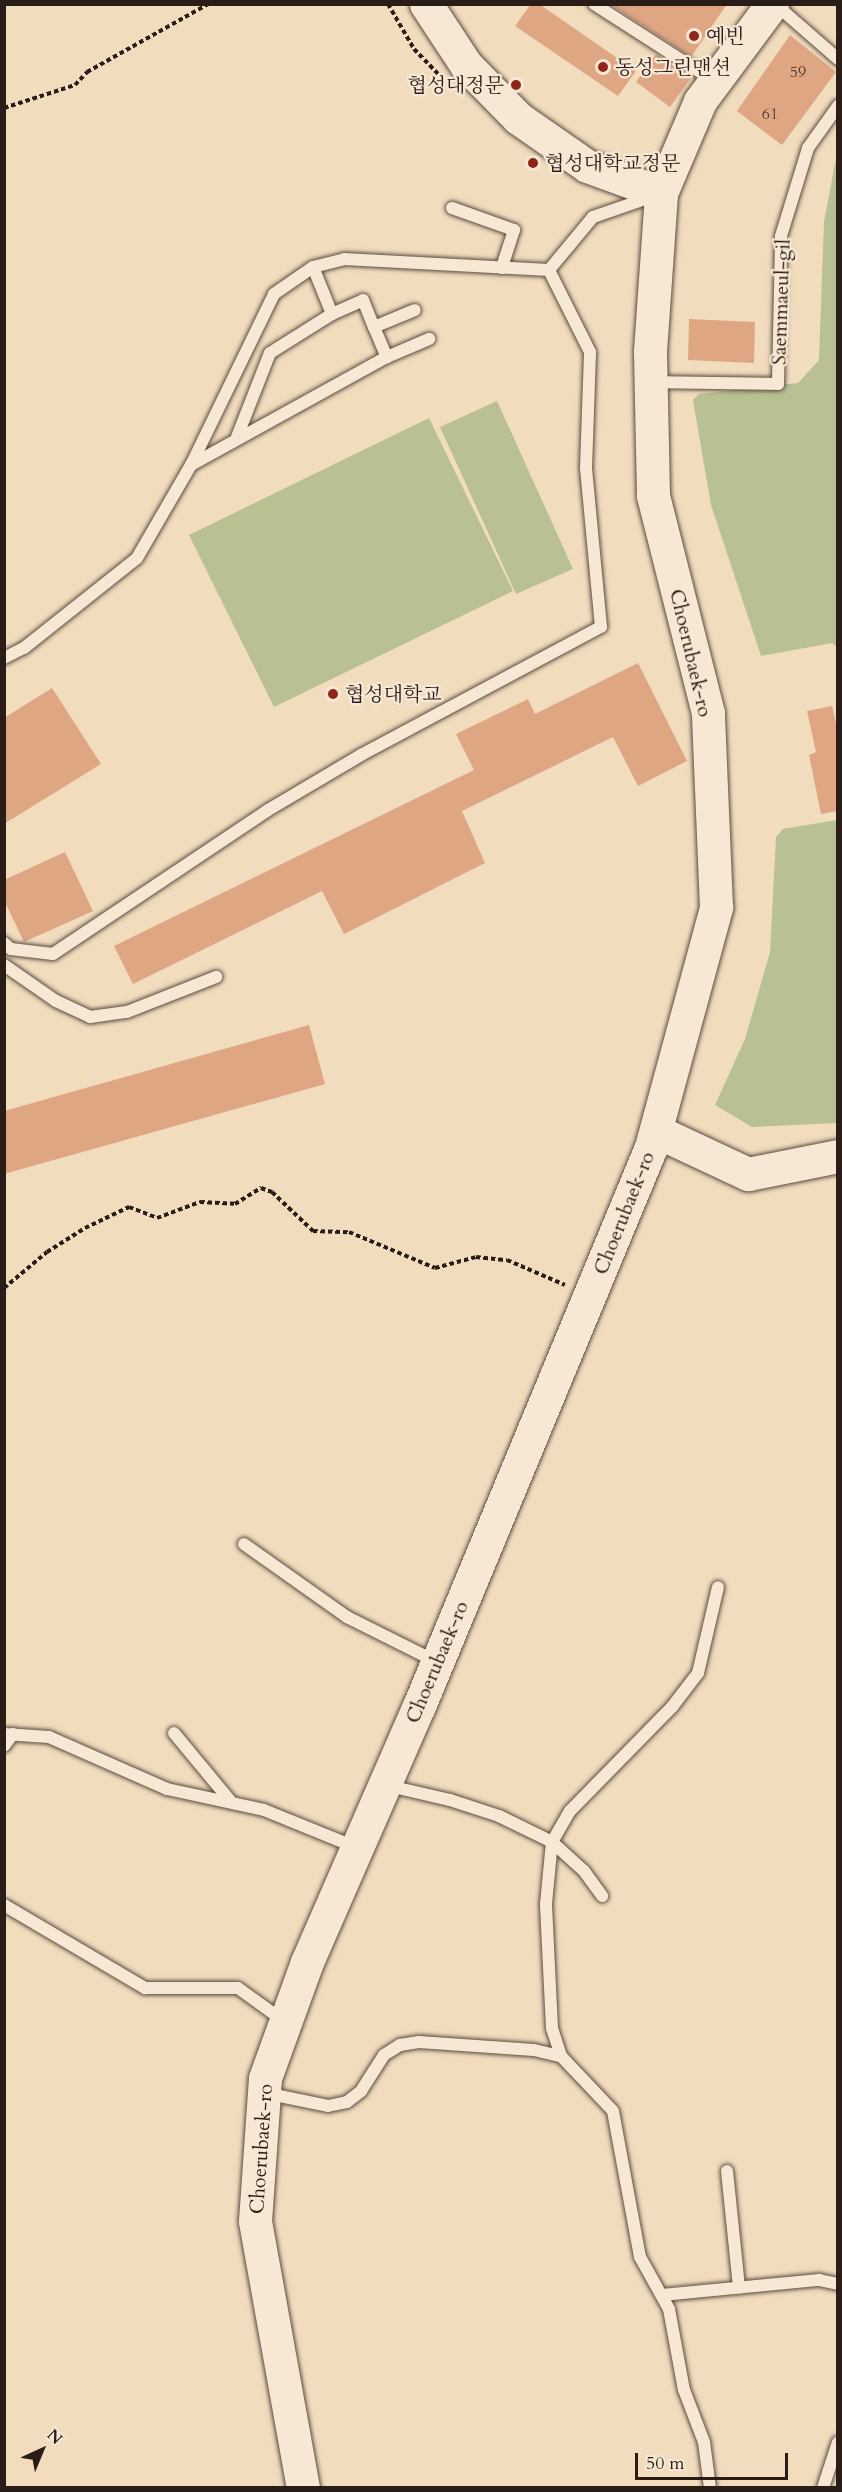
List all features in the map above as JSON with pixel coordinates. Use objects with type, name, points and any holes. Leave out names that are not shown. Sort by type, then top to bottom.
[{"type":"street","points":[[426,4],[466,64],[518,118],[588,166],[661,193],[700,101],[774,4]]},
{"type":"street","name":"Choerubaek-ro","points":[[303,2487],[255,2221],[265,2078],[285,2021],[590,1296],[656,1131],[716,907],[708,713],[653,495],[651,382],[661,193]]},
{"type":"street","points":[[656,1131],[748,1174],[837,1156]]},
{"type":"lane","points":[[594,4],[714,81]]},
{"type":"lane","points":[[774,4],[837,59]]},
{"type":"lane","name":"Saemmaeul-gil","points":[[651,382],[778,384],[781,236],[808,148],[837,106]]},
{"type":"lane","points":[[549,270],[593,216],[661,193]]},
{"type":"lane","points":[[452,208],[514,230],[502,268]]},
{"type":"lane","points":[[4,658],[24,648],[137,558],[191,465],[274,294],[313,267],[344,259],[549,270]]},
{"type":"lane","points":[[313,267],[332,314]]},
{"type":"lane","points":[[4,943],[11,949],[53,954],[278,805],[361,755],[601,627],[586,468],[590,352],[549,270]]},
{"type":"lane","points":[[237,437],[270,353],[332,314],[363,300],[387,357]]},
{"type":"lane","points":[[374,327],[415,310]]},
{"type":"lane","points":[[191,465],[237,437],[387,357],[429,339]]},
{"type":"lane","points":[[4,965],[56,1001],[90,1017],[127,1012],[216,977]]},
{"type":"lane","points":[[244,1544],[347,1617],[437,1662]]},
{"type":"lane","points":[[710,2487],[704,2442],[684,2390],[669,2308],[640,2257],[613,2111],[561,2056],[552,2028],[546,1904],[552,1842],[570,1811],[672,1707],[698,1673],[718,1587]]},
{"type":"lane","points":[[174,1733],[231,1802]]},
{"type":"lane","points":[[4,1746],[9,1734],[49,1737],[167,1790],[231,1802],[293,1820],[357,1848]]},
{"type":"lane","points":[[384,1785],[480,1809],[552,1842],[584,1871],[602,1896]]},
{"type":"lane","points":[[4,1905],[145,1988],[238,1988],[285,2021]]},
{"type":"lane","points":[[264,2092],[328,2106],[347,2102],[361,2091],[384,2055],[400,2045],[419,2042],[534,2050],[561,2056]]},
{"type":"lane","points":[[727,2171],[740,2287]]},
{"type":"lane","points":[[662,2295],[819,2280],[837,2284]]},
{"type":"lane","points":[[823,2487],[837,2442]]},
{"type":"path","points":[[4,108],[75,85],[87,72],[208,4]]},
{"type":"path","points":[[4,1288],[46,1252],[85,1228],[129,1207],[157,1218],[200,1202],[234,1204],[261,1188],[272,1192],[299,1222],[313,1231],[349,1232],[435,1268],[476,1257],[507,1260],[590,1296]]},
{"type":"green space","points":[[837,153],[837,647],[832,643],[761,656],[711,505],[693,400],[699,394],[798,383],[819,360],[824,222]]},
{"type":"green space","points":[[497,401],[573,569],[516,594],[440,427]]},
{"type":"green space","points":[[429,418],[513,591],[274,707],[189,535]]},
{"type":"green space","points":[[837,820],[837,1123],[752,1127],[715,1105],[745,1039],[770,952],[776,837],[783,829]]},
{"type":"building","points":[[531,4],[539,4],[636,71],[618,96],[515,26]]},
{"type":"building","points":[[610,4],[727,4],[691,57]]},
{"type":"building","points":[[790,35],[836,72],[782,145],[737,111]]},
{"type":"building","points":[[656,54],[691,78],[670,107],[636,82]]},
{"type":"building","points":[[689,319],[755,322],[754,363],[688,360]]},
{"type":"building","points":[[638,663],[687,761],[638,786],[613,737],[462,811],[485,863],[344,934],[322,891],[133,984],[114,946],[474,770],[456,734],[528,699],[535,714]]},
{"type":"building","points":[[52,688],[101,764],[4,824],[4,718]]},
{"type":"building","points":[[832,706],[837,728],[837,811],[821,814],[809,755],[816,752],[807,711]]},
{"type":"building","points":[[65,852],[93,911],[24,942],[4,900],[4,880]]},
{"type":"building","points":[[309,1025],[325,1084],[4,1174],[4,1111]]},
{"type":"place","name":"예빈","points":[[694,36]]},
{"type":"place","name":"동성그린맨션","points":[[603,67]]},
{"type":"place","name":"협성대정문","points":[[516,85]]},
{"type":"place","name":"협성대학교정문","points":[[533,163]]},
{"type":"place","name":"협성대학교","points":[[333,694]]}]
